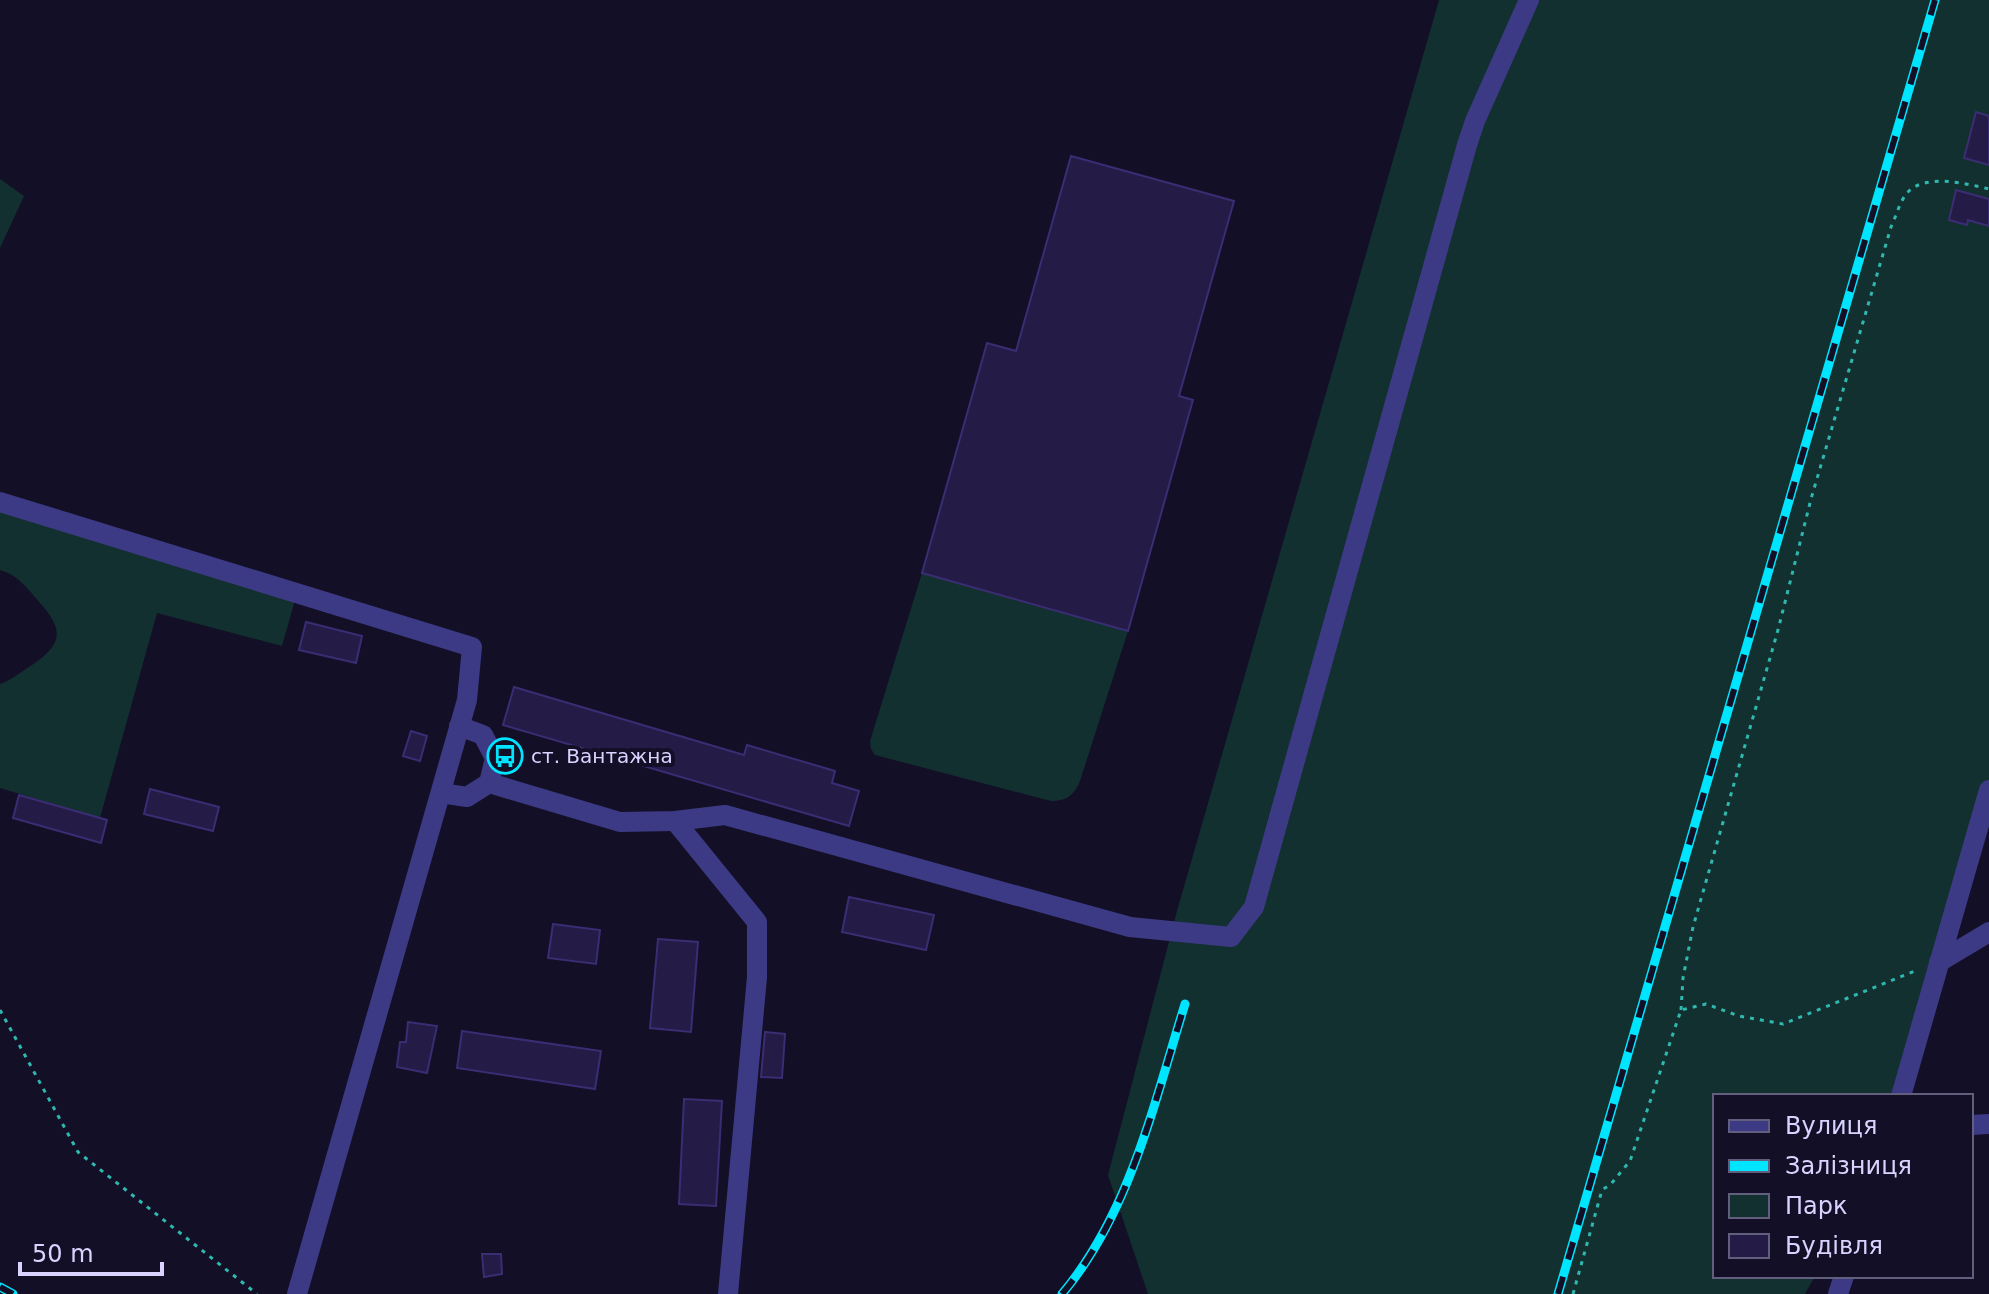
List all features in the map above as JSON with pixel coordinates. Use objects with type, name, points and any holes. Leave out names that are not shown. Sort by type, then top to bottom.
[{"type":"street","points":[[489,783],[620,822],[675,821],[725,815],[1130,927],[1231,937],[1254,907],[1475,121],[1529,0]]},
{"type":"street","points":[[0,502],[472,647],[467,700],[297,1294]]},
{"type":"street","points":[[441,793],[467,797],[489,783],[495,758],[483,735],[459,726]]},
{"type":"street","points":[[1902,1094],[1989,790]]},
{"type":"street","points":[[675,821],[757,922],[757,977],[728,1294]]},
{"type":"street","points":[[1939,962],[1989,932]]},
{"type":"path","points":[[1573,1294],[1602,1190],[1630,1161],[1681,1010],[1683,978],[1693,927],[1778,630],[1811,499],[1891,227],[1907,192],[1918,186],[1956,181],[1989,189]]},
{"type":"path","points":[[1681,1010],[1706,1004],[1739,1016],[1783,1024],[1939,962]]},
{"type":"path","points":[[0,1010],[78,1152],[257,1294]]},
{"type":"green space","points":[[1439,0],[1989,0],[1989,790],[1902,1094],[1713,1094],[1713,1278],[1814,1278],[1805,1294],[1148,1294],[1108,1175],[1177,911]]},
{"type":"green space","points":[[0,179],[24,196],[0,248]]},
{"type":"green space","points":[[0,502],[297,593],[282,646],[157,613],[100,818],[0,788],[0,684],[44,656],[52,648],[57,632],[50,615],[26,587],[0,570]]},
{"type":"green space","points":[[922,573],[1128,631],[1080,781],[1069,796],[1051,801],[875,755],[871,749],[870,741]]},
{"type":"building","points":[[1976,112],[1989,116],[1989,165],[1964,158]]},
{"type":"building","points":[[1071,156],[1234,201],[1179,396],[1193,400],[1128,631],[922,573],[987,343],[1016,351]]},
{"type":"building","points":[[1956,190],[1989,199],[1989,226],[1968,220],[1967,225],[1949,220]]},
{"type":"building","points":[[306,622],[362,636],[356,663],[299,650]]},
{"type":"building","points":[[514,687],[744,755],[747,745],[835,771],[832,783],[859,791],[849,826],[503,725]]},
{"type":"building","points":[[411,731],[427,736],[420,761],[403,756]]},
{"type":"building","points":[[150,789],[219,807],[213,831],[144,814]]},
{"type":"building","points":[[19,795],[107,820],[101,843],[13,818]]},
{"type":"building","points":[[849,897],[934,915],[926,950],[842,932]]},
{"type":"building","points":[[553,924],[600,930],[596,964],[548,958]]},
{"type":"building","points":[[658,939],[698,942],[691,1032],[650,1028]]},
{"type":"building","points":[[408,1022],[437,1026],[427,1073],[397,1067],[400,1042],[406,1042]]},
{"type":"building","points":[[462,1031],[601,1051],[595,1089],[457,1068]]},
{"type":"building","points":[[765,1032],[785,1034],[782,1078],[761,1077]]},
{"type":"building","points":[[684,1099],[722,1101],[716,1206],[679,1204]]},
{"type":"building","points":[[482,1254],[501,1254],[502,1274],[484,1277]]},
{"type":"railway","points":[[1558,1294],[1935,0]]},
{"type":"railway","points":[[1062,1294],[1086,1262],[1123,1193],[1185,1004]]},
{"type":"railway","points":[[0,1287],[13,1294]]},
{"type":"place","name":"ст. Вантажна","points":[[505,756]]}]
